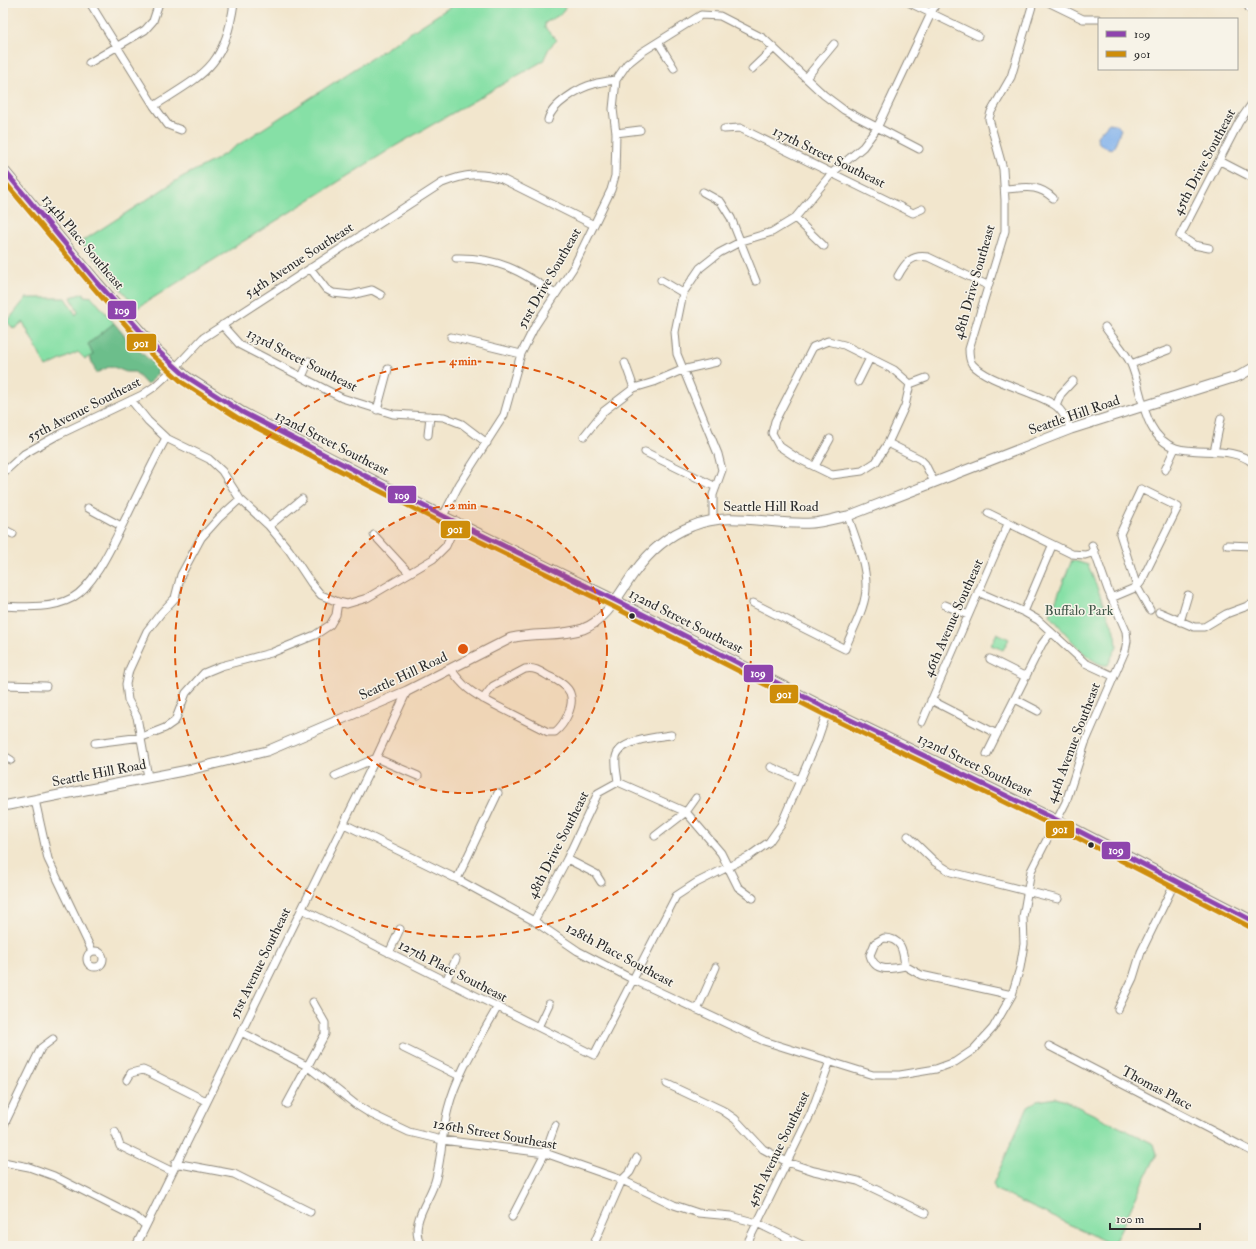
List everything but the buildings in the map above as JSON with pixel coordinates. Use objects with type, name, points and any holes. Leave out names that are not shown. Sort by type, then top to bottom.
[{"type":"main road","name":"134th Place Southeast","points":[[3,169],[96,282],[153,346],[176,367]]},
{"type":"main road","name":"132nd Street Southeast","points":[[176,367],[208,391],[242,412],[443,516],[457,521],[615,600],[828,709],[1056,820],[1253,921]]},
{"type":"main road","name":"Seattle Hill Road","points":[[3,806],[200,767],[267,751],[407,691],[511,638],[524,635],[564,633],[584,628],[595,622],[615,600],[647,556],[661,544],[686,529],[713,520],[745,518],[812,523],[848,516],[1071,429],[1239,376],[1253,368]]},
{"type":"street","points":[[90,3],[154,106],[168,125],[181,130]]},
{"type":"street","points":[[90,63],[116,46],[145,30],[153,21],[159,3]]},
{"type":"street","points":[[154,106],[201,76],[216,60],[231,21],[234,3]]},
{"type":"street","points":[[910,3],[978,36]]},
{"type":"street","points":[[713,520],[713,495],[722,470],[718,454],[682,370],[677,354],[675,332],[683,293],[700,268],[718,254],[742,241],[772,232],[795,218],[832,173],[857,153],[877,128],[936,3]]},
{"type":"street","name":"48th Drive Southeast","points":[[1033,3],[1011,76],[991,112],[989,120],[1003,169],[1005,230],[987,285],[969,349],[969,358],[972,363],[993,377],[1056,406]]},
{"type":"street","points":[[1050,3],[1083,19],[1098,19]]},
{"type":"street","points":[[548,120],[549,112],[567,97],[592,84],[616,80],[628,64],[658,42],[693,20],[709,14],[724,17],[755,32],[824,95],[844,110],[919,149]]},
{"type":"street","points":[[658,42],[674,68]]},
{"type":"street","points":[[806,78],[834,44]]},
{"type":"street","points":[[752,69],[774,48]]},
{"type":"street","name":"51st Drive Southeast","points":[[443,516],[459,485],[504,415],[521,354],[535,326],[573,268],[611,190],[615,176],[616,133],[613,109],[616,80]]},
{"type":"street","name":"45th Drive Southeast","points":[[1209,248],[1194,245],[1180,236],[1194,206],[1206,188],[1239,122],[1253,102]]},
{"type":"street","name":"137th Street Southeast","points":[[724,128],[740,128],[913,213],[922,209]]},
{"type":"street","points":[[616,133],[640,130]]},
{"type":"street","points":[[1220,161],[1253,178]]},
{"type":"street","name":"54th Avenue Southeast","points":[[176,367],[203,338],[222,325],[442,183],[462,175],[486,175],[502,179],[594,226]]},
{"type":"street","points":[[1004,189],[1038,187],[1045,190],[1053,198]]},
{"type":"street","points":[[703,192],[721,202],[731,218],[742,241],[748,263],[756,281]]},
{"type":"street","points":[[795,218],[824,246]]},
{"type":"street","points":[[898,276],[903,266],[911,258],[922,256],[928,257],[987,285]]},
{"type":"street","points":[[456,258],[476,258],[500,263],[526,275],[555,294]]},
{"type":"street","points":[[310,268],[326,289],[333,293],[351,295],[372,290],[381,295]]},
{"type":"street","points":[[661,280],[683,293]]},
{"type":"street","name":"133rd Street Southeast","points":[[222,325],[240,345],[342,398],[376,410],[393,414],[444,417],[462,424],[487,443]]},
{"type":"street","points":[[1105,327],[1131,364],[1144,406],[1155,433],[1175,448],[1214,452],[1244,458],[1253,463]]},
{"type":"street","points":[[451,337],[521,354]]},
{"type":"street","points":[[828,341],[844,345],[894,370],[910,384],[905,406],[888,443],[876,462],[862,471],[832,475],[797,458],[779,446],[772,433],[776,421],[813,347],[828,341]]},
{"type":"street","points":[[1131,364],[1168,350]]},
{"type":"street","points":[[858,382],[870,358]]},
{"type":"street","points":[[302,377],[309,361]]},
{"type":"street","points":[[625,362],[634,388]]},
{"type":"street","points":[[584,436],[604,411],[634,388],[654,382],[682,370],[717,362]]},
{"type":"street","name":"55th Avenue Southeast","points":[[3,473],[24,454],[58,435],[131,400],[154,387],[176,367]]},
{"type":"street","points":[[376,410],[388,369]]},
{"type":"street","points":[[910,384],[926,378]]},
{"type":"street","points":[[1071,429],[1065,415],[1056,406],[1061,394],[1073,381]]},
{"type":"street","points":[[131,400],[148,421],[166,438],[209,459],[222,471],[240,500],[270,526],[289,550],[311,584],[321,595],[338,602],[347,604],[367,598],[433,559],[446,546],[457,521]]},
{"type":"street","points":[[428,435],[430,416]]},
{"type":"street","points":[[1214,452],[1221,418]]},
{"type":"street","points":[[3,606],[32,608],[72,598],[84,587],[100,567],[166,438]]},
{"type":"street","points":[[815,466],[830,439]]},
{"type":"street","points":[[888,443],[920,459],[925,464],[934,482]]},
{"type":"street","points":[[1165,470],[1175,448]]},
{"type":"street","points":[[645,452],[716,487]]},
{"type":"street","points":[[1111,598],[1137,587],[1141,582],[1178,507],[1141,489],[1120,534],[1137,587],[1150,610]]},
{"type":"street","points":[[270,526],[302,499]]},
{"type":"street","points":[[148,777],[142,737],[136,717],[128,700],[126,684],[133,657],[147,631],[175,598],[181,575],[201,538],[219,518],[240,500]]},
{"type":"street","points":[[88,508],[121,526]]},
{"type":"street","points":[[988,513],[1052,546],[1072,554],[1085,555],[1095,552]]},
{"type":"street","points":[[753,603],[845,649],[862,606],[866,586],[864,566],[848,516]]},
{"type":"street","name":"46th Avenue Southeast","points":[[922,722],[1008,524]]},
{"type":"street","points":[[3,529],[13,534]]},
{"type":"street","points":[[374,535],[408,573]]},
{"type":"street","name":"44th Avenue Southeast","points":[[873,1075],[900,1075],[936,1069],[955,1062],[973,1050],[993,1028],[1012,996],[1020,968],[1024,944],[1023,917],[1031,871],[1066,802],[1085,743],[1125,651],[1127,641],[1126,631],[1111,598],[1092,545]]},
{"type":"street","points":[[1227,545],[1253,546]]},
{"type":"street","points":[[1024,612],[1052,546]]},
{"type":"street","points":[[978,592],[1024,612],[1038,620],[1085,663],[1113,676]]},
{"type":"street","points":[[1180,622],[1188,595]]},
{"type":"street","points":[[96,743],[142,737],[165,728],[175,721],[186,693],[204,673],[221,666],[271,653],[315,634],[330,625],[336,615],[338,602]]},
{"type":"street","points":[[1159,612],[1194,627],[1204,627],[1226,614],[1253,604]]},
{"type":"street","points":[[945,605],[968,615]]},
{"type":"street","points":[[987,754],[1042,644],[1051,632]]},
{"type":"street","points":[[990,659],[1026,677]]},
{"type":"street","points":[[451,669],[460,683],[468,691],[483,699],[548,732],[555,732],[566,721],[570,694],[556,680],[536,669],[525,669],[493,686],[483,699]]},
{"type":"street","points":[[3,685],[46,686]]},
{"type":"street","name":"51st Avenue Southeast","points":[[136,1246],[206,1101],[344,824],[407,691]]},
{"type":"street","points":[[1015,699],[1038,710]]},
{"type":"street","points":[[931,700],[998,734]]},
{"type":"street","points":[[632,979],[676,896],[748,857],[769,842],[781,825],[817,741],[828,709]]},
{"type":"street","points":[[671,735],[628,743],[620,749],[616,755],[618,782],[686,812],[721,853],[738,887],[753,898]]},
{"type":"street","points":[[3,755],[11,760]]},
{"type":"street","points":[[335,776],[376,758],[418,776]]},
{"type":"street","points":[[771,767],[800,780]]},
{"type":"street","name":"48th Drive Southeast","points":[[534,921],[567,859],[598,793],[618,782]]},
{"type":"street","points":[[456,879],[498,793]]},
{"type":"street","points":[[655,836],[686,812],[696,798]]},
{"type":"street","points":[[35,800],[48,860],[92,951]]},
{"type":"street","name":"128th Place Southeast","points":[[344,824],[456,879],[534,921],[578,951],[632,979],[764,1042],[873,1075]]},
{"type":"street","points":[[908,836],[936,862],[951,872],[1014,886],[1058,899]]},
{"type":"street","points":[[567,859],[596,874],[600,882]]},
{"type":"street","points":[[1118,1010],[1133,978],[1141,952],[1175,882]]},
{"type":"street","name":"127th Place Southeast","points":[[302,909],[497,1008],[594,1055],[632,979]]},
{"type":"street","points":[[389,952],[400,929]]},
{"type":"street","points":[[905,966],[903,950],[895,939],[884,938],[875,944],[870,955],[872,961],[884,969],[905,966],[921,975],[1012,996]]},
{"type":"street","points":[[446,981],[456,959]]},
{"type":"street","points":[[697,1010],[716,967]]},
{"type":"street","points":[[287,1104],[325,1034],[325,1023],[313,1002]]},
{"type":"street","points":[[538,1027],[549,1004]]},
{"type":"street","points":[[420,1246],[417,1235],[420,1215],[436,1179],[448,1108],[460,1076],[497,1008]]},
{"type":"street","name":"126th Street Southeast","points":[[241,1032],[307,1066],[355,1104],[371,1114],[409,1132],[442,1140],[545,1154],[622,1180],[674,1205],[698,1213],[731,1216],[757,1223],[804,1246]]},
{"type":"street","points":[[3,1126],[40,1048],[54,1039]]},
{"type":"street","name":"Thomas Place","points":[[1049,1046],[1253,1152]]},
{"type":"street","points":[[403,1048],[460,1076]]},
{"type":"street","name":"45th Avenue Southeast","points":[[746,1246],[811,1113],[830,1061]]},
{"type":"street","points":[[127,1080],[131,1073],[142,1070],[206,1101]]},
{"type":"street","points":[[667,1084],[719,1109],[735,1119],[763,1149],[787,1162],[814,1171],[858,1181],[925,1213]]},
{"type":"street","points":[[512,1217],[545,1154],[555,1125]]},
{"type":"street","points":[[115,1132],[120,1146],[172,1171]]},
{"type":"street","points":[[593,1246],[622,1180],[630,1172],[637,1158]]},
{"type":"street","points":[[3,1162],[29,1167],[54,1176],[137,1218],[146,1225]]},
{"type":"street","points":[[176,1163],[234,1174],[310,1212]]},
{"type":"green space","points":[[456,3],[562,3],[565,8],[561,14],[545,23],[545,28],[557,40],[549,48],[543,61],[397,145],[137,308],[81,242],[182,177],[215,160]]},
{"type":"green space","points":[[84,293],[85,296],[92,297],[114,323],[88,344],[93,355],[85,359],[78,352],[46,367],[23,322],[14,329],[7,322],[26,298],[65,298],[76,315],[78,312],[71,297]]},
{"type":"green space","points":[[114,323],[129,341],[158,368],[157,374],[147,385],[135,372],[126,372],[111,366],[96,373],[90,357],[93,355],[88,344]]},
{"type":"green space","name":"Buffalo Park","points":[[1072,560],[1088,565],[1116,635],[1117,646],[1108,665],[1101,664],[1085,654],[1050,615]]},
{"type":"green space","points":[[997,633],[1009,639],[1003,650],[991,645]]},
{"type":"green space","points":[[1056,1098],[1066,1101],[1154,1144],[1157,1154],[1113,1245],[996,1190],[993,1184],[1028,1106],[1037,1101]]},
{"type":"water","points":[[1109,123],[1115,124],[1121,129],[1112,149],[1100,144],[1097,139],[1097,136]]},
{"type":"transit line","name":"109","points":[[3,169],[97,282],[157,350],[187,377],[242,412],[443,516],[615,600],[828,709],[1069,826],[1253,921]]},
{"type":"transit line","name":"901","points":[[3,180],[152,355],[183,383],[238,418],[440,522],[612,606],[825,715],[1066,832],[1250,927]]}]
